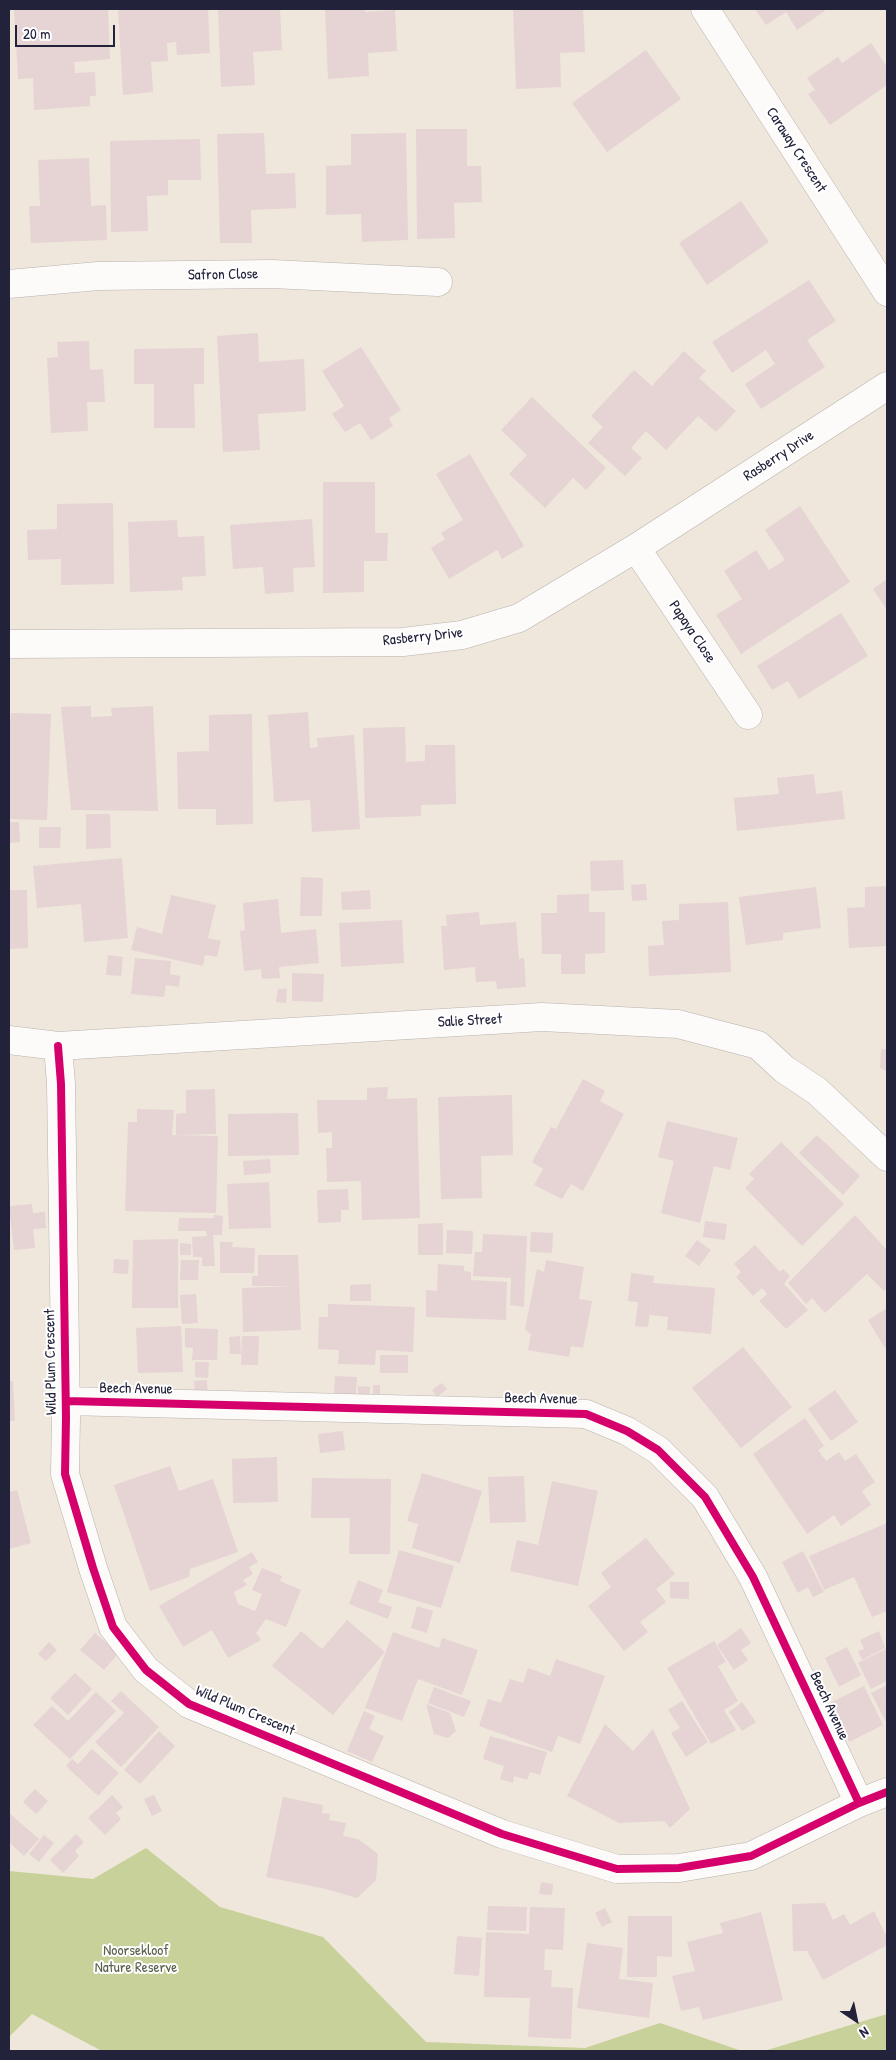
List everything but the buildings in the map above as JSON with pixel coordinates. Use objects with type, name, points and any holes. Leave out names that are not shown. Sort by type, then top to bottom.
[{"type":"street","name":"Caraway Crescent","points":[[705,9],[887,292]]},
{"type":"street","name":"Safron Close","points":[[9,284],[98,276],[272,274],[438,282]]},
{"type":"street","name":"Rasberry Drive","points":[[9,644],[403,642],[462,635],[519,618],[636,548],[887,386]]},
{"type":"street","name":"Papaya Close","points":[[636,548],[748,715]]},
{"type":"street","name":"Salie Street","points":[[9,1040],[58,1046],[542,1016],[678,1024],[758,1045],[784,1069],[817,1091],[887,1157]]},
{"type":"street","name":"Wild Plum Crescent","points":[[58,1046],[61,1084],[66,1401],[65,1474],[92,1568],[113,1627],[146,1670],[189,1704],[502,1834],[617,1869],[679,1868],[751,1856],[859,1803],[887,1792]]},
{"type":"street","name":"Beech Avenue","points":[[66,1401],[586,1414],[626,1431],[658,1450],[705,1497],[754,1577],[859,1803]]},
{"type":"green space","name":"Noorsekloof Nature Reserve","points":[[146,1848],[220,1907],[323,1937],[426,2042],[585,2048],[660,2023],[742,2051],[102,2051],[32,2014],[9,2037],[9,1871],[93,1879]]},
{"type":"green space","points":[[887,2014],[887,2051],[764,2051]]},
{"type":"cycle path","points":[[58,1046],[61,1084],[66,1418],[65,1474],[113,1627],[146,1670],[189,1704],[502,1834],[617,1869],[679,1868],[751,1856],[859,1803],[887,1792]]},
{"type":"cycle path","points":[[66,1401],[586,1414],[627,1431],[658,1450],[705,1497],[753,1577],[859,1803]]}]
